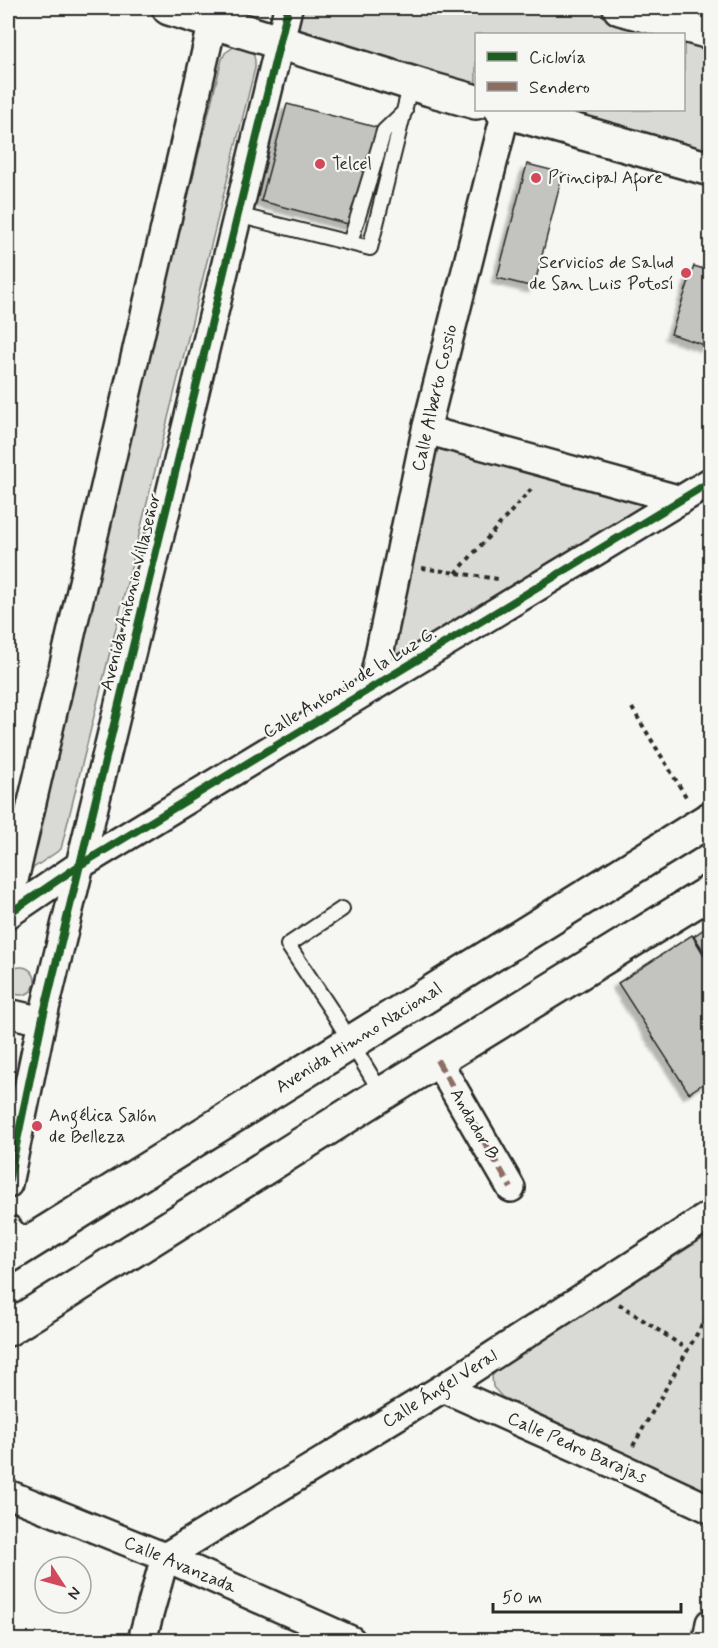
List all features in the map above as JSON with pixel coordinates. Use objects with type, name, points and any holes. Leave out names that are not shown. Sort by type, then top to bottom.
[{"type":"main road","points":[[169,8],[215,14],[408,97],[475,105]]},
{"type":"main road","points":[[620,8],[711,32]]},
{"type":"main road","points":[[505,111],[711,170]]},
{"type":"main road","name":"Avenida Himno Nacional","points":[[15,1242],[351,1043],[707,821]]},
{"type":"main road","points":[[8,1329],[382,1094],[711,892]]},
{"type":"street","name":"Avenida Antonio Villaseñor","points":[[8,1184],[42,1021],[288,8]]},
{"type":"street","points":[[8,906],[215,14]]},
{"type":"street","name":"Calle Alberto Cossio","points":[[372,688],[494,111]]},
{"type":"street","points":[[426,430],[681,500]]},
{"type":"street","name":"Calle Antonio de la Luz G.","points":[[8,914],[80,865],[711,482]]},
{"type":"street","points":[[8,1013],[42,1021]]},
{"type":"street","name":"Andador B","points":[[437,1060],[511,1188]]},
{"type":"street","name":"Calle Ángel Veral","points":[[165,1557],[443,1388],[711,1215]]},
{"type":"street","name":"Calle Pedro Barajas","points":[[443,1388],[711,1509]]},
{"type":"street","name":"Calle Avanzada","points":[[8,1494],[165,1557],[351,1641]]},
{"type":"street","points":[[142,1641],[165,1557]]},
{"type":"street","points":[[707,1641],[711,1623]]},
{"type":"lane","points":[[350,243],[384,131],[408,97]]},
{"type":"lane","points":[[237,215],[370,248],[408,97]]},
{"type":"lane","points":[[342,909],[288,945],[335,1016],[382,1094]]},
{"type":"path","points":[[456,573],[553,465]]},
{"type":"path","points":[[398,564],[540,586]]},
{"type":"path","points":[[632,708],[707,821]]},
{"type":"path","points":[[597,1289],[688,1350]]},
{"type":"path","points":[[620,1467],[711,1311]]},
{"type":"shaded area","points":[[288,8],[618,8],[710,32],[710,168],[513,111],[685,111],[685,33],[475,33],[475,100],[279,42]]},
{"type":"shaded area","points":[[235,46],[245,47],[251,51],[255,58],[255,68],[61,849],[20,877],[222,59],[225,53]]},
{"type":"shaded area","points":[[426,430],[681,500],[372,688]]},
{"type":"shaded area","points":[[21,967],[31,971],[35,981],[31,991],[21,995],[11,991],[7,981],[11,971]]},
{"type":"shaded area","points":[[710,1234],[710,1490],[707,1491],[502,1397],[493,1387],[492,1376],[498,1369]]},
{"type":"building","name":"Telcel","points":[[287,104],[379,128],[352,225],[261,201]]},
{"type":"building","points":[[527,164],[563,173],[534,287],[497,278]]},
{"type":"building","points":[[694,266],[710,271],[710,347],[671,334]]},
{"type":"building","points":[[710,925],[710,961],[694,936]]},
{"type":"building","points":[[692,935],[710,965],[710,1079],[689,1093],[618,983]]},
{"type":"marked path","points":[[437,1060],[511,1188]]},
{"type":"cycle path","points":[[8,1184],[42,1021],[288,8]]},
{"type":"cycle path","points":[[8,914],[80,865],[710,482]]},
{"type":"place","name":"Telcel","points":[[320,164]]},
{"type":"place","name":"Principal Afore","points":[[536,178]]},
{"type":"place","name":"Servicios de Salud de San Luis Potosí","points":[[686,273]]},
{"type":"place","name":"Angélica Salón de Belleza","points":[[37,1126]]}]
